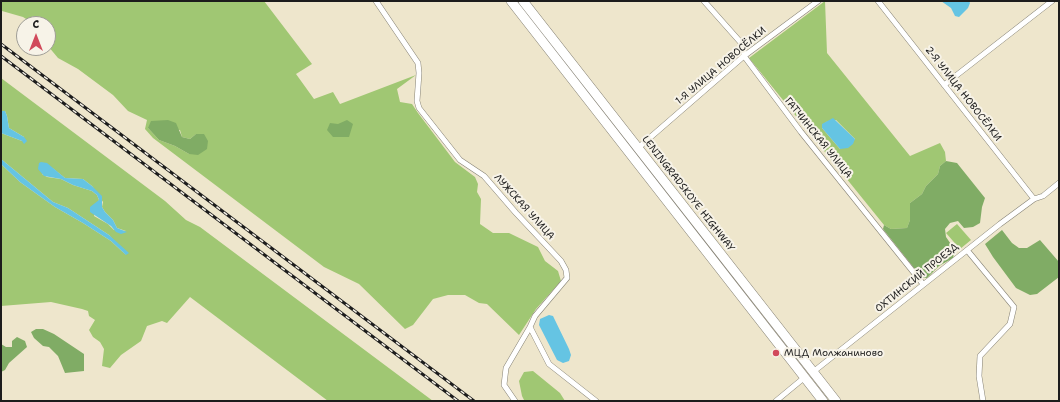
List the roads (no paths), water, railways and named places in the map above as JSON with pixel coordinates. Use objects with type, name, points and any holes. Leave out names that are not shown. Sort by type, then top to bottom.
[{"type":"highway","name":"LENINGRADSKOYE HIGHWAY","points":[[511,1],[824,401]]},
{"type":"highway","name":"LENINGRADSKOYE HIGHWAY","points":[[523,1],[836,401]]},
{"type":"street","name":"ЛУЖСКАЯ УЛИЦА","points":[[376,1],[418,64],[420,72],[417,101],[419,108],[460,160],[484,176],[561,261],[566,270],[567,278],[535,316],[506,368],[504,385],[515,401]]},
{"type":"street","name":"ГАТЧИНСКАЯ УЛИЦА","points":[[704,1],[743,45],[744,56],[801,132],[923,284]]},
{"type":"street","name":"1-Я УЛИЦА НОВОСЁЛКИ","points":[[638,148],[744,56],[818,1]]},
{"type":"street","name":"2-Я УЛИЦА НОВОСЁЛКИ","points":[[878,1],[1034,199]]},
{"type":"street","points":[[944,85],[1052,1]]},
{"type":"street","name":"ОХТИНСКИЙ ПРОЕЗД","points":[[813,372],[967,250],[1034,199],[1043,196],[1059,184]]},
{"type":"street","points":[[967,250],[1014,307],[1010,324],[980,356],[979,376],[983,401]]},
{"type":"street","points":[[530,327],[549,364],[596,401]]},
{"type":"street","points":[[776,401],[805,377]]},
{"type":"water","points":[[941,1],[969,1],[970,3],[968,8],[959,17],[955,16],[951,8]]},
{"type":"water","points":[[1,111],[5,111],[9,128],[24,137],[27,141],[24,144],[22,141],[1,133]]},
{"type":"water","points":[[833,118],[855,139],[853,144],[848,148],[840,149],[822,128],[822,124]]},
{"type":"water","points":[[1,159],[53,202],[68,208],[109,235],[129,253],[126,255],[111,241],[55,207],[20,182],[1,164]]},
{"type":"water","points":[[39,163],[47,163],[65,178],[83,179],[92,186],[102,196],[102,207],[113,220],[117,228],[127,232],[121,234],[116,232],[111,226],[90,212],[90,207],[99,200],[97,195],[92,191],[73,185],[61,179],[44,176],[38,169]]},
{"type":"water","points":[[549,315],[553,316],[569,349],[571,355],[569,361],[563,363],[557,360],[539,325],[540,319]]},
{"type":"railway","points":[[1,44],[474,401]]},
{"type":"railway","points":[[1,56],[458,401]]},
{"type":"place","name":"МЦД Молжаниново","points":[[776,353]]}]
